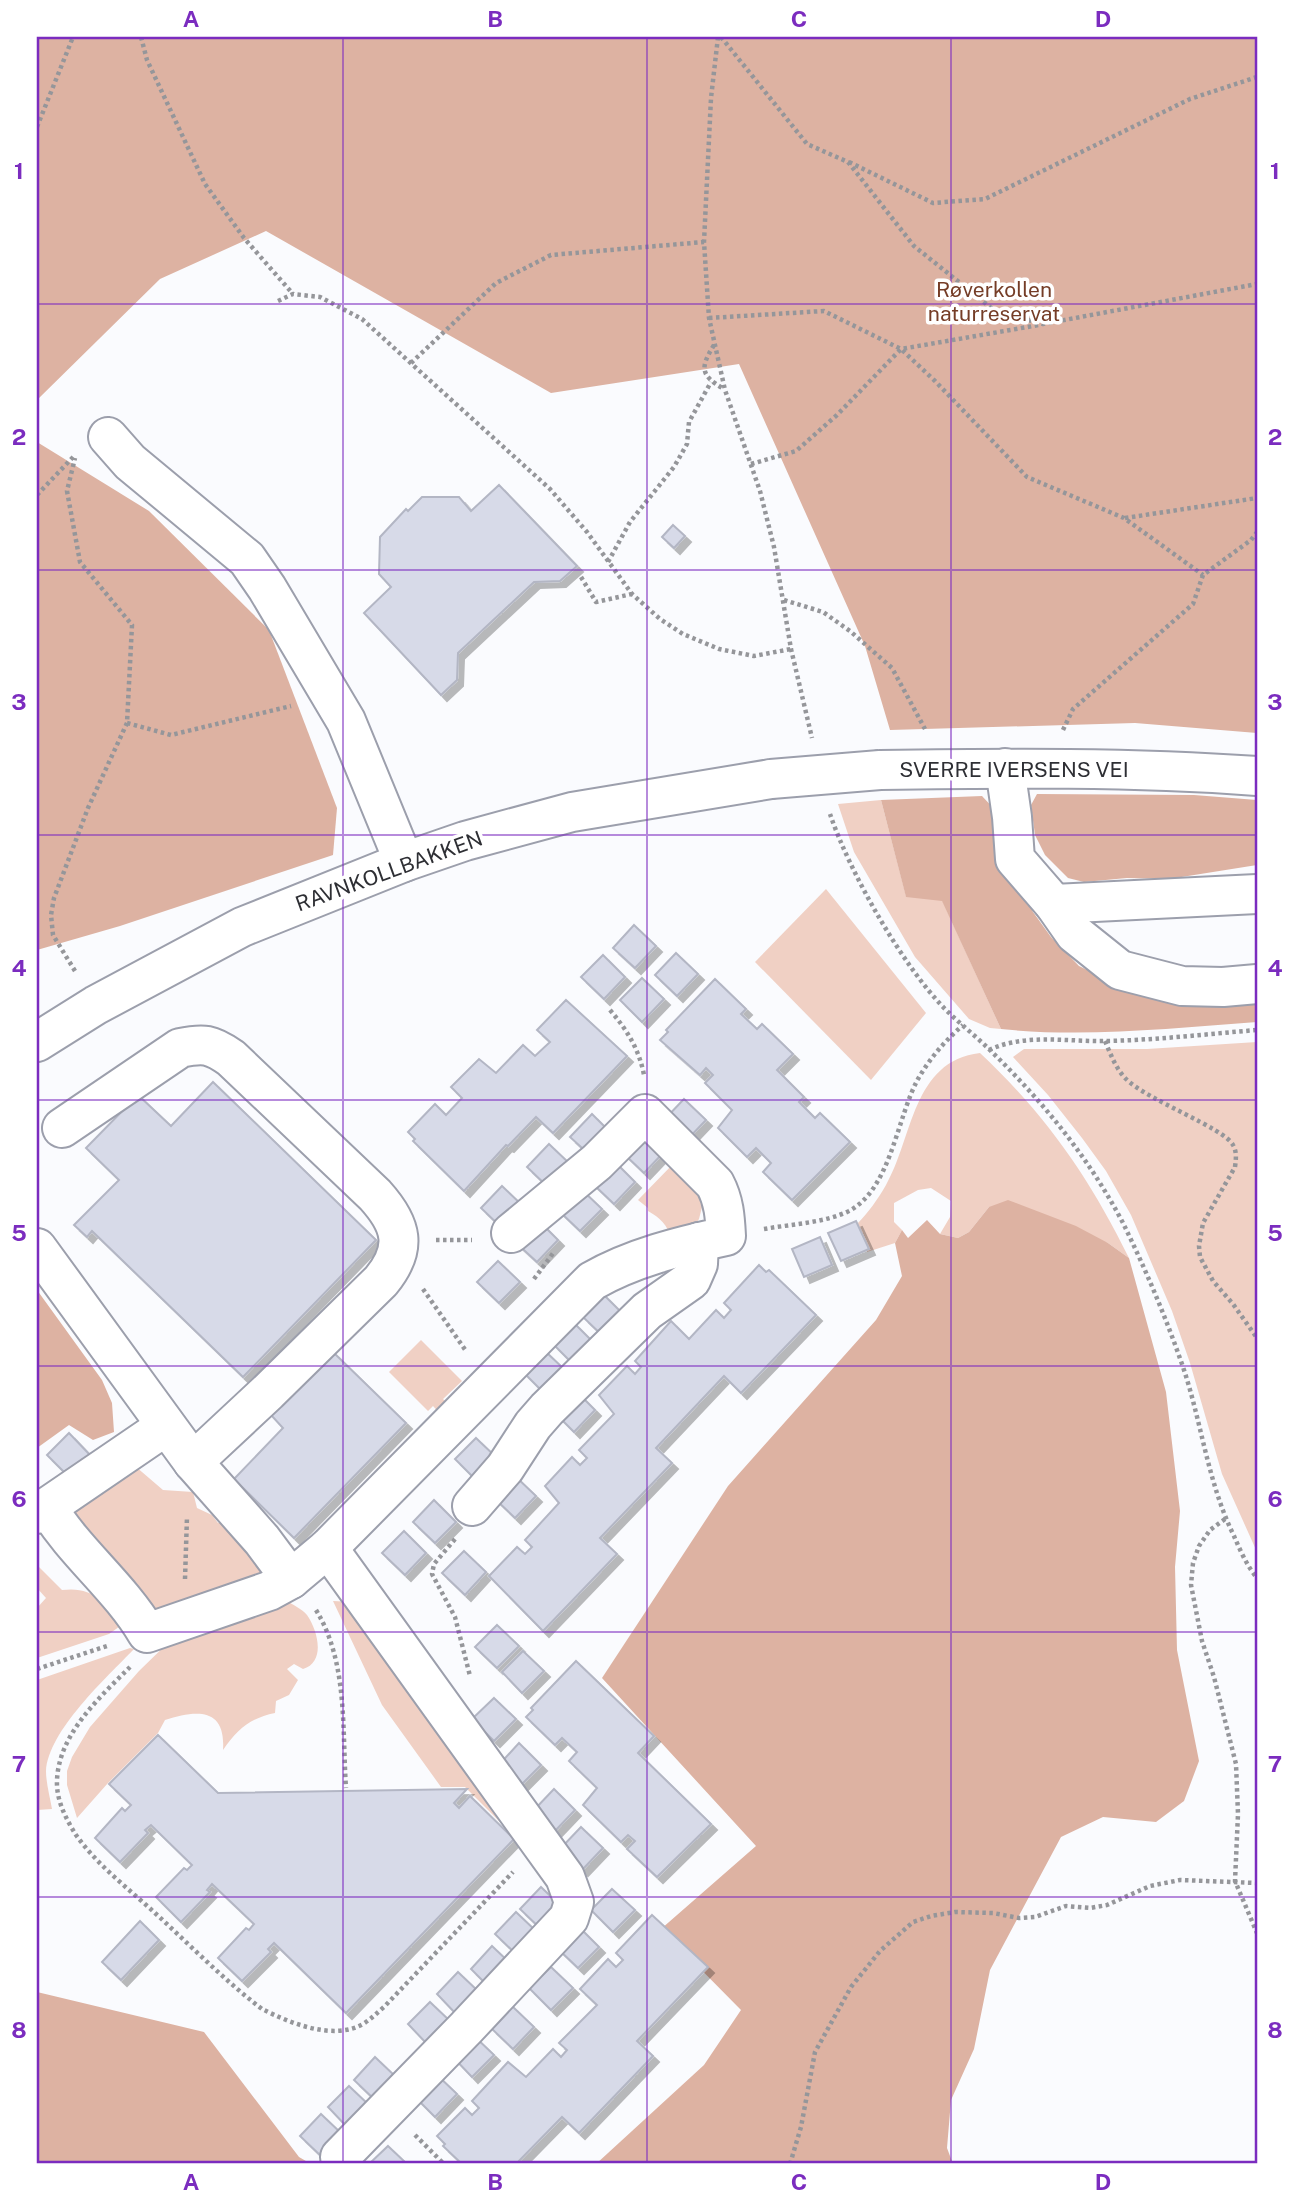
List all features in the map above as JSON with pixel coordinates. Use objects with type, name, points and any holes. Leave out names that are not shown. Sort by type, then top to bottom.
[{"type":"street","points":[[108,437],[130,462],[247,559],[332,695],[350,731],[404,862]]},
{"type":"street","points":[[1005,768],[1015,859],[1054,904],[1075,934],[1121,970],[1182,986],[1257,984]]},
{"type":"street","name":"SVERRE IVERSENS VEI","points":[[771,779],[880,769],[1005,768],[1166,769],[1257,776]]},
{"type":"street","name":"RAVNKOLLBAKKEN","points":[[37,1042],[96,1005],[242,927],[404,862],[465,841],[572,812],[771,779]]},
{"type":"street","points":[[1054,904],[1257,894]]},
{"type":"street","points":[[62,1128],[180,1048],[211,1045],[231,1058],[382,1203],[396,1226],[399,1239],[397,1258],[381,1280],[193,1462]]},
{"type":"street","points":[[472,1506],[505,1468],[533,1425],[547,1409],[647,1311],[691,1280],[724,1208],[721,1194],[715,1184],[645,1114],[597,1161],[511,1233]]},
{"type":"street","points":[[166,1426],[42,1511],[121,1594],[147,1633],[269,1591],[292,1579],[328,1548],[592,1281],[618,1268],[712,1239]]},
{"type":"street","points":[[37,1248],[193,1462],[262,1540],[292,1579]]},
{"type":"street","points":[[328,1548],[449,1719],[508,1796],[565,1877],[572,1894],[572,1912],[569,1918],[340,2157]]},
{"type":"path","points":[[37,127],[73,37]]},
{"type":"path","points":[[141,37],[147,60],[205,184],[244,238],[293,294]]},
{"type":"path","points":[[719,37],[807,144],[933,203],[985,199],[1190,99],[1257,77]]},
{"type":"path","points":[[719,37],[710,98],[704,242],[709,318],[725,390],[751,464],[774,547],[791,649],[814,744]]},
{"type":"path","points":[[848,162],[914,246],[995,311],[1043,324]]},
{"type":"path","points":[[411,363],[496,283],[551,255],[704,242]]},
{"type":"path","points":[[751,464],[796,451],[837,415],[901,349],[1257,284]]},
{"type":"path","points":[[278,301],[293,294],[320,297],[362,319],[550,489],[587,532],[632,594],[660,619],[683,634],[719,649],[754,656],[791,649]]},
{"type":"path","points":[[709,318],[824,311],[901,349],[1027,477],[1124,518],[1203,575]]},
{"type":"path","points":[[714,345],[704,362],[705,374],[711,382],[725,390]]},
{"type":"path","points":[[608,562],[631,522],[674,467],[687,444],[689,422],[711,382]]},
{"type":"path","points":[[37,495],[76,454],[66,491],[80,562],[132,625],[127,723],[88,808],[54,898],[51,915],[53,935],[96,1005]]},
{"type":"path","points":[[1124,518],[1257,498]]},
{"type":"path","points":[[1045,768],[1073,709],[1193,604],[1203,575],[1251,540],[1257,532]]},
{"type":"path","points":[[581,577],[596,603],[632,594]]},
{"type":"path","points":[[784,600],[823,612],[850,631],[891,668],[945,769]]},
{"type":"path","points":[[127,723],[171,735],[332,695]]},
{"type":"path","points":[[829,810],[853,868],[902,952],[945,1009],[989,1049],[1049,1111],[1078,1148],[1123,1223],[1145,1270],[1184,1370],[1213,1484],[1225,1519],[1257,1578]]},
{"type":"path","points":[[610,1010],[629,1032],[637,1048],[644,1072],[645,1114]]},
{"type":"path","points":[[712,1239],[835,1216],[853,1209],[869,1192],[887,1163],[918,1079],[943,1043],[963,1025]]},
{"type":"path","points":[[989,1049],[1023,1040],[1105,1041],[1257,1030]]},
{"type":"path","points":[[1105,1041],[1118,1069],[1138,1089],[1220,1134],[1233,1145],[1237,1158],[1235,1167],[1202,1223],[1200,1257],[1213,1280],[1257,1338]]},
{"type":"path","points":[[529,1287],[562,1238],[558,1217],[549,1200]]},
{"type":"path","points":[[434,1240],[467,1240]]},
{"type":"path","points":[[397,1258],[414,1276],[489,1383]]},
{"type":"path","points":[[183,1621],[188,1496],[193,1462]]},
{"type":"path","points":[[449,1719],[470,1699],[472,1683],[455,1618],[433,1579],[432,1568],[464,1525],[472,1506]]},
{"type":"path","points":[[1225,1519],[1210,1530],[1199,1546],[1193,1563],[1191,1585],[1196,1620],[1236,1764],[1238,1814],[1235,1881],[1257,1933]]},
{"type":"path","points":[[292,1579],[317,1612],[329,1634],[337,1659],[346,1788]]},
{"type":"path","points":[[37,1669],[147,1633],[147,1641],[140,1658],[102,1696],[70,1737],[61,1759],[56,1783],[62,1810],[78,1837],[104,1866],[262,2009],[289,2021],[320,2029],[337,2030],[361,2025],[384,2007],[514,1870]]},
{"type":"path","points":[[790,2164],[815,2052],[851,1987],[880,1951],[913,1922],[955,1912],[1035,1917],[1066,1906],[1090,1908],[1107,1905],[1150,1886],[1180,1880],[1257,1883]]},
{"type":"shaded area","points":[[881,800],[906,896],[942,900],[1001,1029],[990,1028],[969,1019],[915,957],[854,852],[838,804]]},
{"type":"shaded area","points":[[826,889],[926,1013],[871,1080],[755,962]]},
{"type":"shaded area","points":[[1257,1042],[1257,1552],[1222,1474],[1172,1311],[1131,1215],[1106,1171],[1082,1138],[1013,1057],[1024,1049],[1147,1049]]},
{"type":"shaded area","points":[[980,1053],[1026,1100],[1064,1148],[1114,1228],[1129,1258],[1108,1243],[989,1207],[969,1232],[958,1238],[940,1234],[950,1217],[951,1201],[931,1188],[918,1190],[894,1203],[894,1222],[902,1230],[895,1243],[867,1252],[857,1224],[886,1185],[927,1086],[940,1070],[958,1059]]},
{"type":"shaded area","points":[[674,1163],[700,1185],[703,1203],[695,1225],[670,1238],[663,1222],[638,1200]]},
{"type":"shaded area","points":[[421,1340],[462,1381],[443,1399],[452,1408],[443,1417],[433,1406],[428,1411],[389,1372]]},
{"type":"shaded area","points":[[135,1466],[163,1490],[193,1492],[197,1508],[212,1515],[218,1523],[234,1520],[269,1574],[160,1612],[135,1592],[81,1538],[73,1510]]},
{"type":"shaded area","points":[[37,1565],[62,1590],[73,1589],[97,1597],[123,1624],[109,1634],[37,1658],[37,1608],[46,1598],[37,1588]]},
{"type":"shaded area","points":[[287,1601],[305,1613],[311,1622],[318,1645],[315,1660],[310,1665],[303,1669],[294,1664],[287,1669],[298,1680],[289,1695],[276,1701],[275,1713],[258,1718],[245,1726],[223,1750],[220,1726],[207,1715],[188,1714],[165,1720],[158,1733],[77,1818],[67,1785],[67,1771],[72,1757],[90,1727],[139,1671],[176,1635]]},
{"type":"shaded area","points":[[333,1601],[353,1602],[516,1838],[465,1787],[441,1787],[382,1705]]},
{"type":"shaded area","points":[[130,1648],[134,1649],[95,1689],[57,1739],[49,1755],[46,1771],[52,1809],[37,1810],[37,1680]]},
{"type":"green space","name":"Røverkollen naturreservat","points":[[37,37],[1257,37],[1257,733],[1135,723],[890,730],[865,646],[739,364],[551,393],[266,231],[160,279],[37,400]]},
{"type":"green space","points":[[37,442],[149,511],[269,630],[337,808],[333,855],[120,926],[37,950]]},
{"type":"green space","points":[[1037,794],[1194,795],[1257,800],[1257,865],[1169,879],[1127,878],[1084,882],[1068,878],[1045,855],[1035,835],[1031,805]]},
{"type":"green space","points":[[982,796],[996,811],[1016,881],[1033,912],[1051,937],[1079,966],[1112,982],[1257,1001],[1257,1022],[1065,1033],[1001,1029],[942,901],[906,897],[881,800]]},
{"type":"green space","points":[[1008,1200],[1076,1226],[1129,1258],[1166,1392],[1180,1511],[1175,1567],[1177,1650],[1199,1761],[1184,1801],[1156,1822],[1103,1817],[1061,1837],[990,1970],[974,2049],[951,2100],[947,2148],[953,2164],[596,2164],[704,2065],[741,2010],[661,1929],[756,1846],[602,1678],[728,1486],[876,1320],[902,1276],[895,1243],[902,1230],[908,1238],[927,1220],[940,1234],[958,1238],[969,1232],[989,1207]]},
{"type":"green space","points":[[37,1290],[102,1380],[112,1403],[114,1432],[93,1440],[69,1425],[37,1448]]},
{"type":"green space","points":[[37,1992],[204,2032],[299,2157],[311,2164],[37,2164]]},
{"type":"building","points":[[499,485],[577,566],[560,581],[534,582],[458,653],[457,680],[441,695],[364,613],[391,587],[379,574],[380,537],[406,509],[408,511],[422,497],[459,497],[471,511]]},
{"type":"building","points":[[673,525],[685,536],[674,548],[662,537]]},
{"type":"building","points":[[634,925],[656,946],[635,968],[613,948]]},
{"type":"building","points":[[676,953],[698,974],[677,996],[655,975]]},
{"type":"building","points":[[603,955],[625,977],[604,999],[581,977]]},
{"type":"building","points":[[642,978],[664,999],[642,1022],[620,1000]]},
{"type":"building","points":[[715,979],[746,1009],[741,1014],[757,1029],[762,1024],[793,1054],[777,1070],[804,1097],[799,1102],[815,1118],[820,1113],[850,1142],[792,1200],[763,1172],[771,1163],[756,1148],[747,1157],[718,1128],[732,1110],[705,1083],[713,1075],[706,1068],[700,1075],[660,1040],[668,1032],[666,1030]]},
{"type":"building","points":[[566,1000],[627,1056],[553,1133],[536,1117],[464,1191],[413,1141],[415,1139],[408,1132],[435,1104],[446,1115],[462,1098],[451,1087],[479,1059],[496,1073],[523,1045],[535,1056],[550,1042],[537,1030]]},
{"type":"building","points":[[213,1082],[376,1240],[243,1377],[92,1231],[87,1237],[74,1225],[119,1180],[86,1148],[138,1095],[171,1126]]},
{"type":"building","points":[[684,1099],[706,1120],[685,1142],[663,1121]]},
{"type":"building","points":[[592,1114],[614,1136],[593,1158],[570,1137]]},
{"type":"building","points":[[643,1130],[665,1151],[644,1173],[622,1152]]},
{"type":"building","points":[[549,1144],[571,1165],[549,1188],[527,1167]]},
{"type":"building","points":[[614,1161],[635,1182],[614,1204],[592,1183]]},
{"type":"building","points":[[502,1186],[524,1207],[503,1229],[481,1208]]},
{"type":"building","points":[[580,1188],[602,1209],[580,1231],[558,1210]]},
{"type":"building","points":[[536,1218],[558,1240],[537,1262],[514,1241]]},
{"type":"building","points":[[856,1221],[869,1249],[841,1261],[828,1233]]},
{"type":"building","points":[[820,1237],[832,1265],[804,1277],[792,1249]]},
{"type":"building","points":[[498,1261],[520,1282],[499,1303],[477,1282]]},
{"type":"building","points":[[759,1265],[766,1272],[769,1270],[816,1315],[741,1393],[724,1376],[656,1448],[672,1463],[600,1538],[617,1554],[543,1631],[489,1576],[517,1547],[525,1554],[532,1547],[525,1540],[559,1503],[545,1486],[572,1457],[580,1465],[587,1458],[579,1450],[614,1414],[599,1395],[627,1366],[635,1374],[641,1367],[635,1361],[671,1321],[689,1339],[716,1310],[724,1318],[731,1310],[724,1303]]},
{"type":"building","points":[[604,1295],[626,1317],[605,1338],[583,1317]]},
{"type":"building","points":[[574,1323],[595,1344],[574,1365],[553,1344]]},
{"type":"building","points":[[544,1350],[566,1371],[544,1393],[523,1372]]},
{"type":"building","points":[[333,1352],[406,1423],[294,1538],[234,1479],[283,1428],[271,1415]]},
{"type":"building","points":[[574,1389],[595,1410],[574,1432],[553,1411]]},
{"type":"building","points":[[69,1433],[90,1455],[69,1477],[47,1455]]},
{"type":"building","points":[[476,1438],[498,1459],[477,1481],[455,1459]]},
{"type":"building","points":[[514,1475],[536,1496],[515,1518],[493,1497]]},
{"type":"building","points":[[434,1500],[456,1522],[435,1543],[413,1522]]},
{"type":"building","points":[[404,1531],[426,1553],[405,1575],[382,1553]]},
{"type":"building","points":[[464,1551],[486,1572],[465,1595],[442,1573]]},
{"type":"building","points":[[497,1625],[519,1646],[497,1668],[475,1647]]},
{"type":"building","points":[[523,1651],[544,1671],[522,1693],[502,1672]]},
{"type":"building","points":[[576,1661],[654,1736],[638,1753],[711,1824],[657,1877],[627,1849],[635,1841],[628,1835],[621,1842],[583,1805],[597,1788],[569,1761],[577,1752],[562,1738],[555,1745],[526,1717],[533,1710],[531,1708]]},
{"type":"building","points":[[494,1698],[516,1719],[494,1741],[472,1719]]},
{"type":"building","points":[[158,1735],[218,1793],[467,1789],[454,1803],[459,1808],[470,1796],[514,1839],[346,2013],[274,1943],[268,1949],[271,1952],[242,1981],[218,1958],[246,1928],[249,1930],[254,1924],[212,1884],[207,1890],[210,1892],[181,1922],[156,1897],[184,1868],[187,1870],[192,1865],[151,1825],[145,1830],[148,1833],[120,1862],[95,1838],[122,1808],[125,1811],[131,1805],[109,1784]]},
{"type":"building","points":[[519,1743],[541,1765],[520,1786],[498,1766]]},
{"type":"building","points":[[554,1789],[575,1810],[554,1832],[533,1811]]},
{"type":"building","points":[[581,1827],[603,1848],[582,1870],[560,1849]]},
{"type":"building","points":[[541,1887],[563,1908],[542,1930],[520,1909]]},
{"type":"building","points":[[612,1889],[635,1910],[613,1932],[591,1910]]},
{"type":"building","points":[[516,1912],[538,1933],[517,1955],[495,1934]]},
{"type":"building","points":[[652,1915],[708,1967],[637,2041],[653,2056],[579,2133],[562,2117],[516,2164],[462,2164],[443,2146],[445,2144],[437,2136],[465,2108],[472,2115],[479,2108],[472,2101],[508,2062],[526,2077],[553,2049],[561,2057],[567,2050],[559,2043],[597,2005],[580,1989],[608,1959],[616,1967],[623,1960],[616,1953]]},
{"type":"building","points":[[140,1921],[159,1940],[121,1980],[102,1962]]},
{"type":"building","points":[[577,1925],[599,1947],[578,1968],[556,1947]]},
{"type":"building","points":[[492,1946],[514,1967],[492,1990],[471,1969]]},
{"type":"building","points":[[551,1967],[573,1988],[551,2010],[529,1988]]},
{"type":"building","points":[[458,1972],[480,1993],[458,2016],[437,1994]]},
{"type":"building","points":[[430,2002],[452,2023],[429,2046],[408,2024]]},
{"type":"building","points":[[512,2006],[534,2027],[513,2049],[491,2028]]},
{"type":"building","points":[[472,2034],[494,2055],[472,2077],[451,2055]]},
{"type":"building","points":[[375,2057],[397,2078],[376,2101],[354,2080]]},
{"type":"building","points":[[435,2073],[457,2094],[435,2117],[413,2095]]},
{"type":"building","points":[[349,2086],[371,2107],[349,2129],[328,2107]]},
{"type":"building","points":[[321,2114],[343,2135],[322,2157],[300,2136]]},
{"type":"building","points":[[388,2146],[407,2164],[369,2164]]}]
